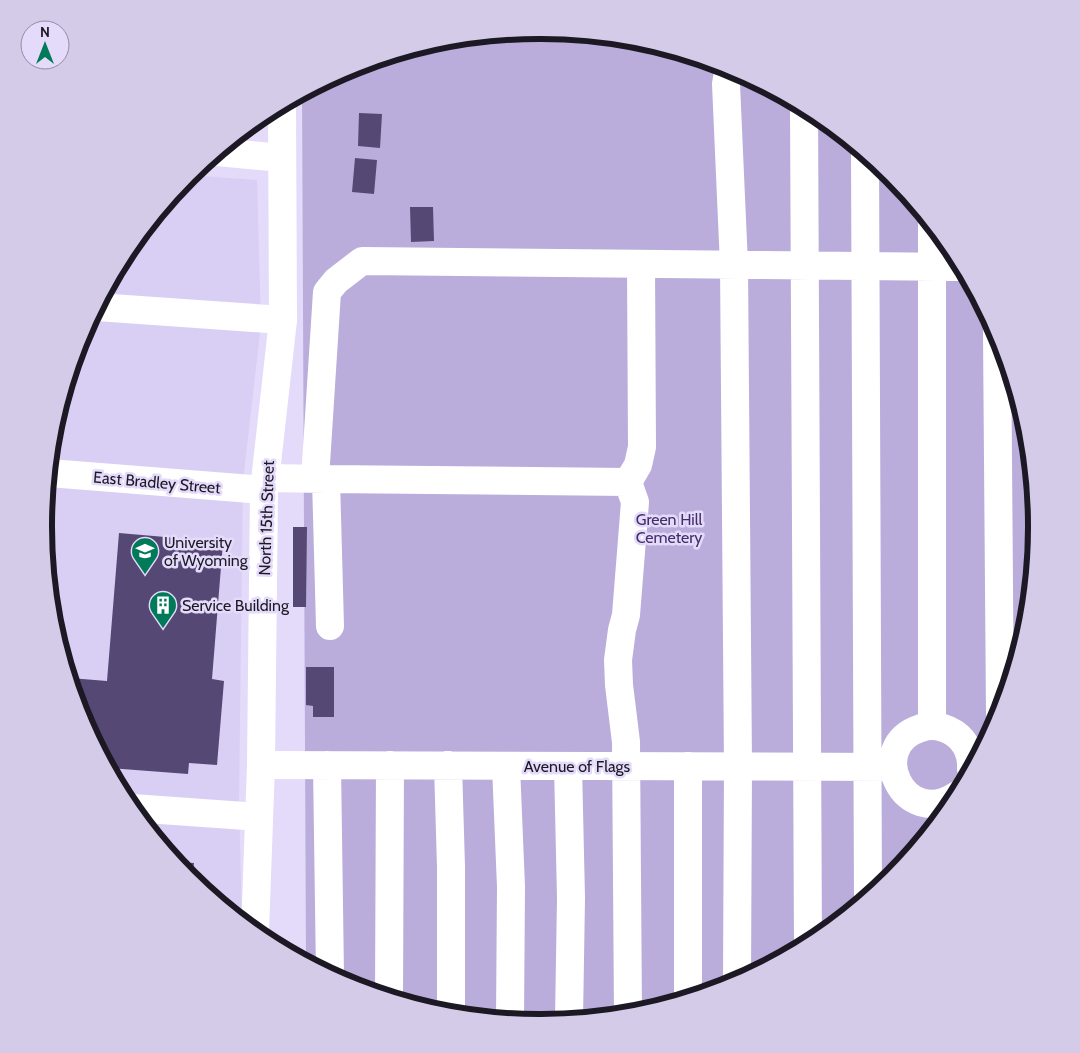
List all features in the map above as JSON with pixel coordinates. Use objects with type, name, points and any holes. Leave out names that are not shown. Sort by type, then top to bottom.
[{"type":"street","points":[[727,76],[726,84],[734,265],[738,766],[737,973]]},
{"type":"street","name":"North 15th Street","points":[[255,922],[261,765],[265,484],[283,320],[282,113]]},
{"type":"street","points":[[804,117],[808,934]]},
{"type":"street","points":[[227,153],[282,158]]},
{"type":"street","points":[[864,162],[865,266],[880,767],[869,886]]},
{"type":"street","points":[[932,237],[932,726]]},
{"type":"street","points":[[330,626],[320,479],[327,292],[336,281],[362,261],[952,267]]},
{"type":"street","points":[[628,1006],[626,742],[618,660],[626,615],[635,502],[628,482],[638,465],[642,448],[641,264]]},
{"type":"street","points":[[105,308],[283,320]]},
{"type":"street","points":[[997,357],[1000,689]]},
{"type":"street","name":"East Bradley Street","points":[[55,473],[265,484],[320,479],[628,482]]},
{"type":"street","points":[[880,767],[894,756],[898,745],[905,736],[915,730],[932,726],[948,729],[957,735],[965,744],[970,755]]},
{"type":"street","name":"Avenue of Flags","points":[[261,765],[880,767]]},
{"type":"street","points":[[327,765],[330,967]]},
{"type":"street","points":[[389,990],[390,766]]},
{"type":"street","points":[[448,766],[451,867],[451,1006]]},
{"type":"street","points":[[506,766],[511,887],[510,1013]]},
{"type":"street","points":[[568,766],[571,898],[569,1013]]},
{"type":"street","points":[[688,766],[688,991]]},
{"type":"street","points":[[880,767],[895,779],[906,793],[921,803],[938,808]]},
{"type":"street","points":[[143,809],[259,817]]},
{"type":"shaded area","name":"University of Wyoming","points":[[201,176],[257,180],[261,324],[243,482],[239,802],[242,912],[218,893],[173,848],[134,797],[103,742],[89,713],[69,653],[56,590],[53,558],[52,526],[56,463],[69,400],[89,340],[134,256],[173,205]]},
{"type":"green space","name":"Green Hill Cemetery","points":[[540,39],[604,43],[666,55],[727,76],[784,104],[811,121],[862,160],[907,205],[927,230],[946,256],[977,311],[991,340],[1011,400],[1024,463],[1027,495],[1027,558],[1024,590],[1011,653],[1002,683],[991,713],[962,770],[946,797],[907,848],[862,893],[837,913],[784,949],[756,964],[727,977],[666,998],[604,1010],[572,1013],[508,1013],[476,1010],[414,998],[383,988],[353,977],[306,954],[302,101],[353,76],[414,55],[476,43]]},
{"type":"building","points":[[359,113],[382,114],[380,148],[358,146]]},
{"type":"building","points":[[355,158],[377,160],[374,194],[352,192]]},
{"type":"building","points":[[410,207],[433,207],[434,241],[411,242]]},
{"type":"building","points":[[293,527],[307,527],[306,607],[293,607]]},
{"type":"building","name":"Service Building","points":[[119,533],[223,542],[212,679],[224,681],[217,765],[189,763],[188,774],[117,769],[89,713],[77,679],[107,681]]},
{"type":"building","points":[[306,667],[334,667],[334,717],[313,717],[313,706],[306,705]]},
{"type":"building","points":[[187,863],[194,863],[193,869]]},
{"type":"place","name":"University of Wyoming","points":[[145,575]]},
{"type":"place","name":"Service Building","points":[[163,629]]}]
